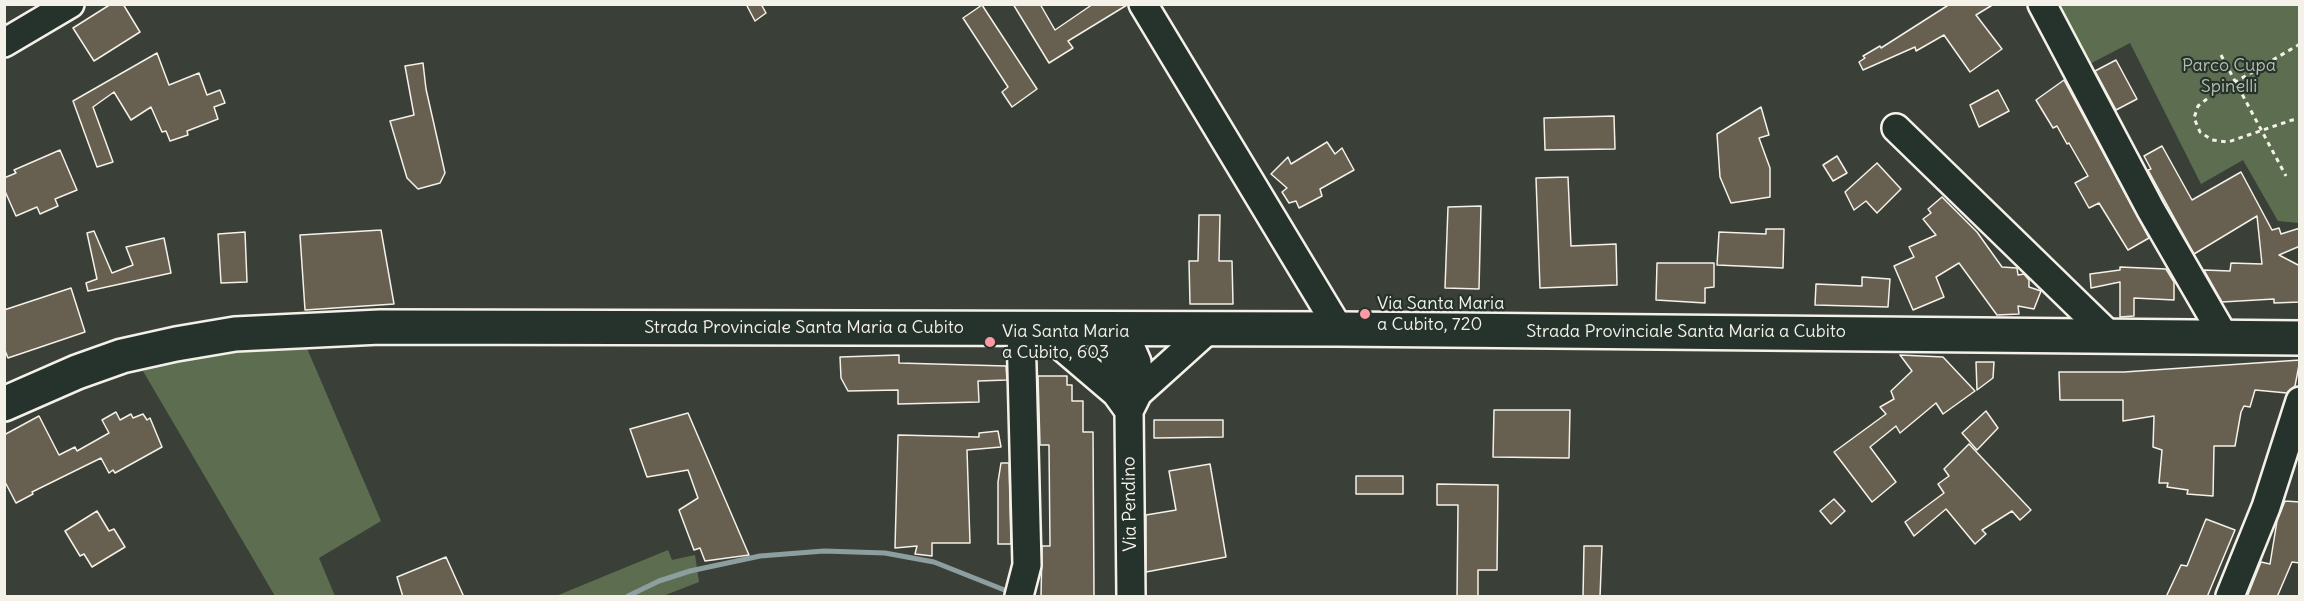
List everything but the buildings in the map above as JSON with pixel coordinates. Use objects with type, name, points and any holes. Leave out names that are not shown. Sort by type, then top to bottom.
[{"type":"main road","name":"Strada Provinciale Santa Maria a Cubito","points":[[4,404],[37,387],[122,356],[235,334],[380,327],[1339,329],[2300,338]]},
{"type":"street","points":[[9,39],[70,4]]},
{"type":"street","points":[[1143,4],[1339,329]]},
{"type":"street","points":[[2042,4],[2151,210],[2225,338]]},
{"type":"street","points":[[1896,128],[2110,336]]},
{"type":"street","points":[[1031,329],[1128,399],[1209,329]]},
{"type":"street","points":[[1019,595],[1027,566],[1031,329]]},
{"type":"street","name":"Via Pendino","points":[[1124,329],[1137,362],[1128,399],[1131,597]]},
{"type":"street","points":[[2230,597],[2266,507],[2300,401]]},
{"type":"path","points":[[2300,44],[2198,106],[2194,118],[2200,132],[2212,140],[2228,142],[2261,130],[2300,120]]},
{"type":"path","points":[[2222,55],[2286,176]]},
{"type":"green space","name":"Parco Cupa Spinelli","points":[[2052,5],[2299,5],[2299,223],[2278,221],[2243,160],[2201,184],[2130,43],[2082,68]]},
{"type":"green space","points":[[306,346],[381,521],[319,558],[335,596],[275,596],[143,371],[185,357]]},
{"type":"green space","points":[[668,550],[672,560],[695,555],[699,582],[663,596],[556,596]]},
{"type":"waterway","points":[[628,596],[659,581],[690,571],[760,556],[824,551],[885,553],[934,562],[1012,593]]},
{"type":"place","name":"Via Santa Maria a Cubito, 720","points":[[1365,314]]},
{"type":"place","name":"Via Santa Maria a Cubito, 603","points":[[990,342]]}]
